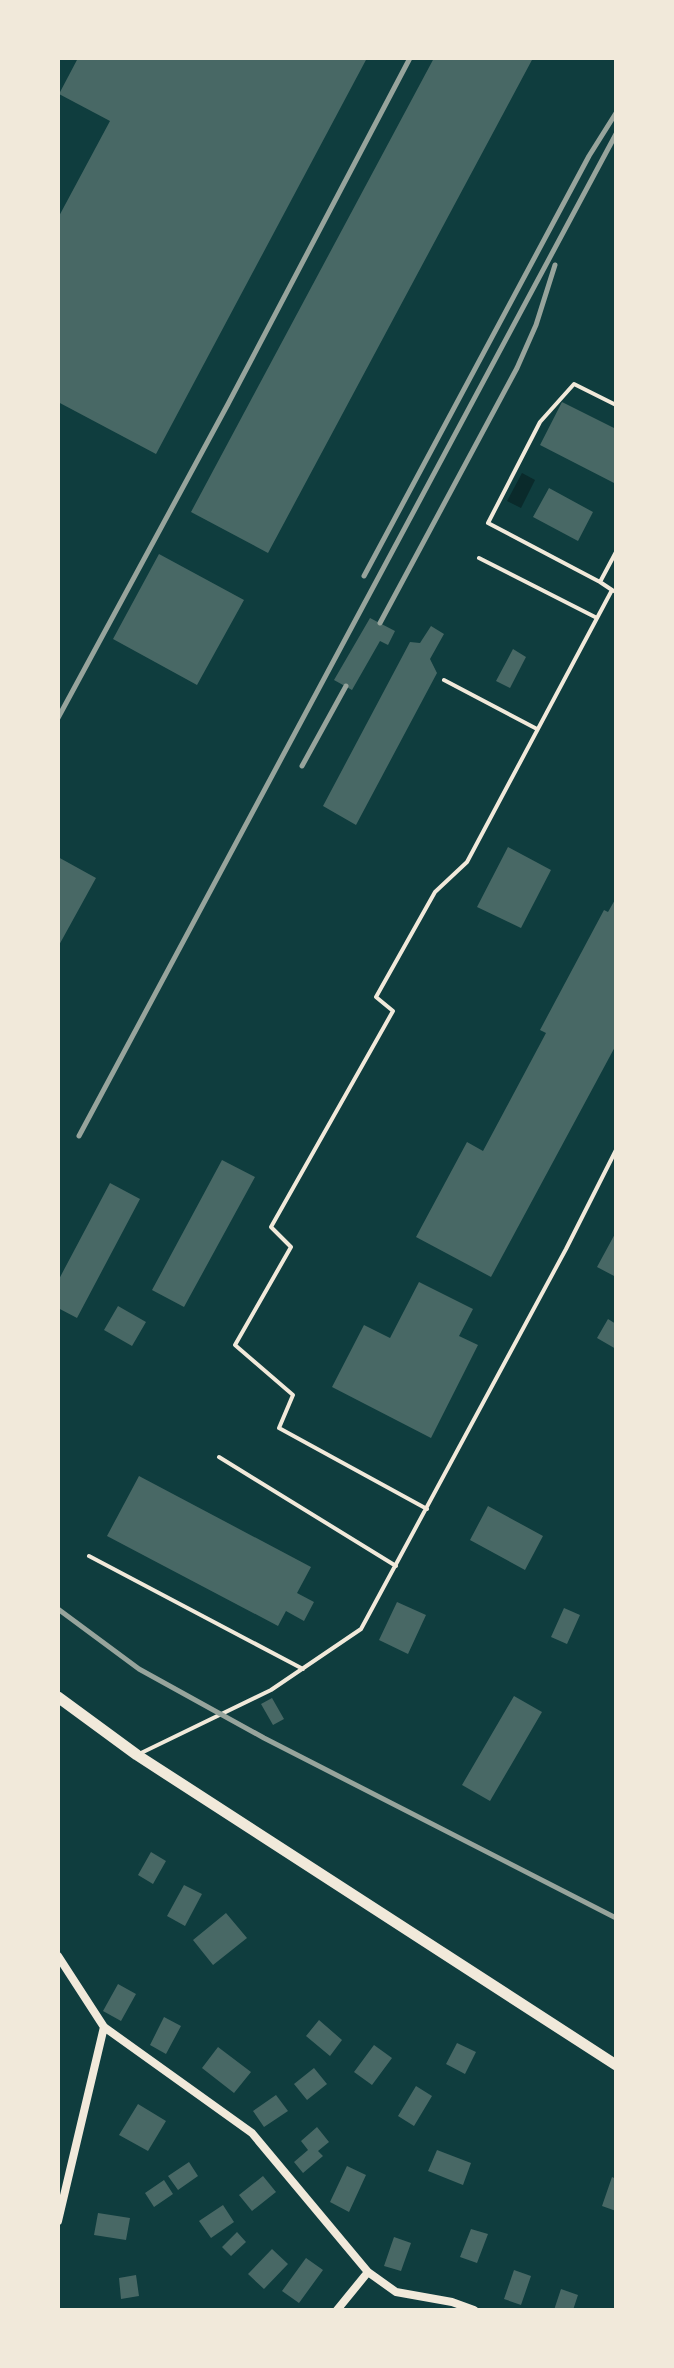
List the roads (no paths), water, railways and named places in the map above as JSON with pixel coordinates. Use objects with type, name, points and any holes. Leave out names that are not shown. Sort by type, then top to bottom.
[{"type":"main road","points":[[58,1697],[137,1755],[616,2065]]},
{"type":"street","points":[[58,1956],[104,2027],[252,2133],[368,2272],[396,2292],[452,2302],[474,2310]]},
{"type":"street","points":[[58,2221],[104,2027]]},
{"type":"street","points":[[337,2310],[368,2272]]},
{"type":"lane","points":[[427,1509],[279,1428],[293,1395],[235,1345],[291,1247],[271,1227],[393,1011],[376,997],[435,892],[467,862],[614,591],[488,523],[540,422],[574,384],[616,405]]},
{"type":"lane","points":[[600,582],[616,552]]},
{"type":"lane","points":[[479,558],[597,618]]},
{"type":"lane","points":[[444,680],[537,729]]},
{"type":"lane","points":[[137,1755],[271,1690],[361,1629],[616,1150]]},
{"type":"lane","points":[[219,1457],[396,1566]]},
{"type":"lane","points":[[89,1556],[303,1669]]},
{"type":"water","points":[[522,473],[535,480],[521,508],[507,501]]},
{"type":"railway","points":[[58,718],[410,58]]},
{"type":"railway","points":[[364,576],[589,156],[616,113]]},
{"type":"railway","points":[[79,1136],[616,134]]},
{"type":"railway","points":[[380,623],[517,368],[536,325],[555,265]]},
{"type":"railway","points":[[302,766],[346,686]]},
{"type":"railway","points":[[58,1609],[139,1669],[264,1738],[616,1918]]}]
